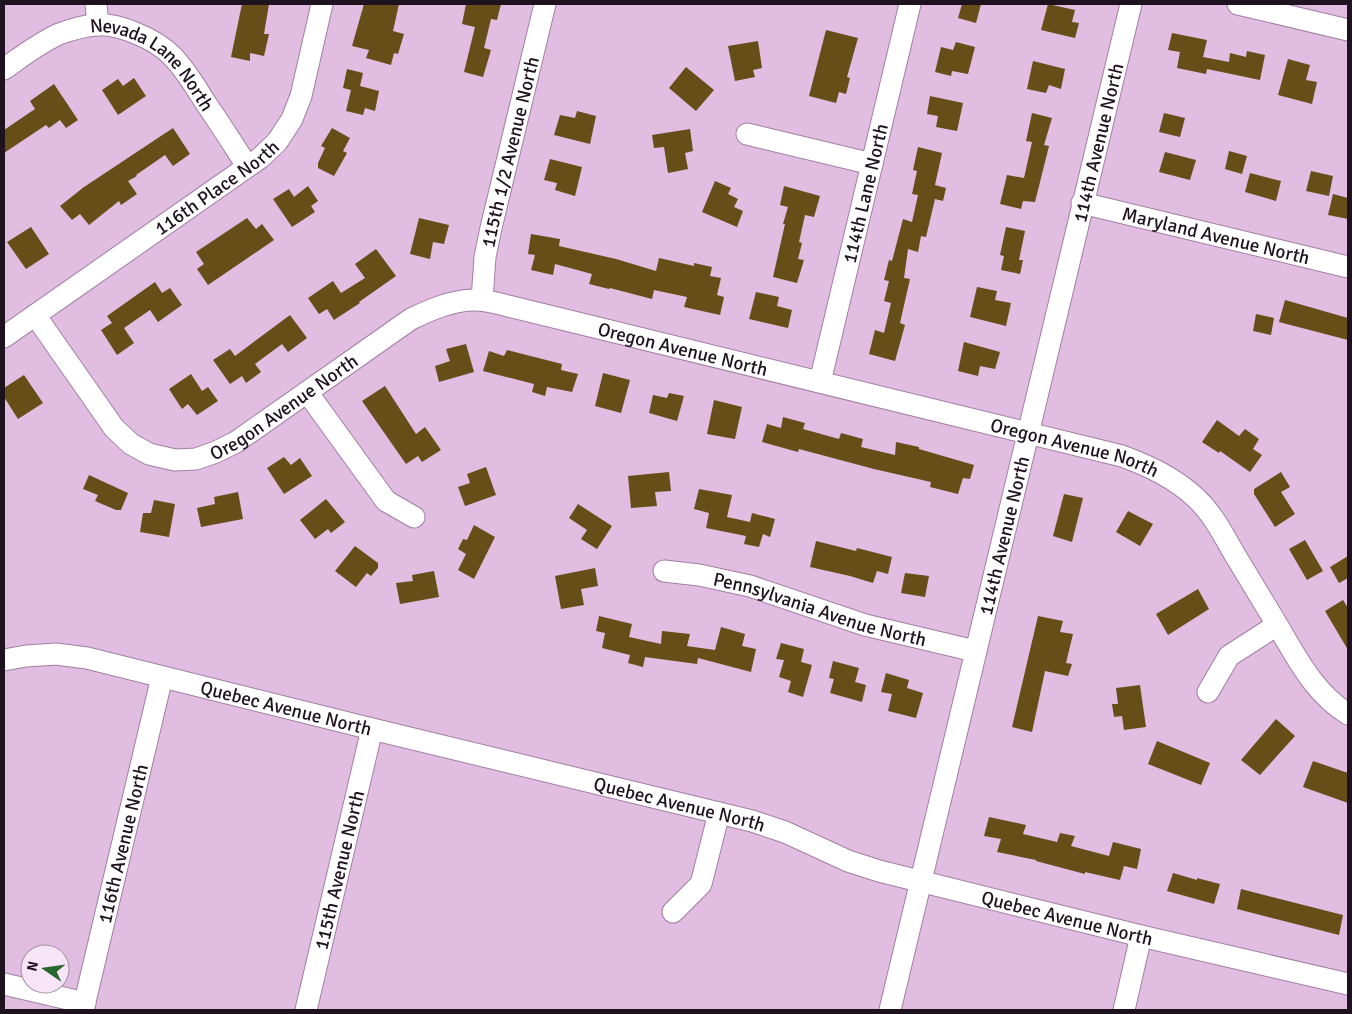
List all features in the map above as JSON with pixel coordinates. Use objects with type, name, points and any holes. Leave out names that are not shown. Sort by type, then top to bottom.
[{"type":"street","name":"116th Place North","points":[[35,315],[260,158],[277,142],[292,119],[301,96],[322,4]]},
{"type":"street","name":"115th 1/2 Avenue North","points":[[482,300],[491,228],[545,4]]},
{"type":"street","name":"114th Lane North","points":[[820,382],[910,4]]},
{"type":"street","name":"114th Avenue North","points":[[890,1010],[1130,4]]},
{"type":"street","points":[[1238,4],[1348,30]]},
{"type":"street","name":"Nevada Lane North","points":[[4,69],[39,45],[57,35],[73,30],[97,14],[119,28],[135,32],[161,46],[171,55],[185,72],[247,166]]},
{"type":"street","points":[[748,134],[872,164]]},
{"type":"street","name":"Maryland Avenue North","points":[[1082,203],[1348,267]]},
{"type":"street","name":"Oregon Avenue North","points":[[35,315],[114,428],[131,444],[149,454],[175,460],[196,459],[236,442],[411,319],[434,308],[472,300],[482,300],[508,306],[1122,456],[1149,466],[1175,481],[1197,499],[1216,523],[1301,666],[1319,690],[1348,714]]},
{"type":"street","points":[[4,337],[35,315]]},
{"type":"street","points":[[307,392],[386,501],[414,517]]},
{"type":"street","name":"Pennsylvania Avenue North","points":[[664,571],[699,575],[750,586],[865,625],[975,651]]},
{"type":"street","points":[[1208,692],[1229,656],[1277,625]]},
{"type":"street","name":"Quebec Avenue North","points":[[4,660],[56,654],[87,658],[162,678],[719,812],[785,832],[848,861],[879,871],[1142,936],[1348,984]]},
{"type":"street","name":"116th Avenue North","points":[[84,1007],[162,678]]},
{"type":"street","name":"115th Avenue North","points":[[306,1010],[372,729]]},
{"type":"street","points":[[673,912],[701,884],[719,812]]},
{"type":"street","points":[[1124,1010],[1142,936]]},
{"type":"street","points":[[4,984],[84,1007]]},
{"type":"building","points":[[242,4],[269,4],[264,34],[269,34],[264,56],[250,53],[250,61],[231,57]]},
{"type":"building","points":[[364,4],[399,4],[393,31],[404,34],[398,54],[394,53],[391,65],[366,58],[369,50],[352,46]]},
{"type":"building","points":[[466,4],[501,4],[497,20],[491,19],[484,48],[491,50],[483,77],[464,72],[475,27],[462,24]]},
{"type":"building","points":[[962,4],[981,4],[976,23],[958,18]]},
{"type":"building","points":[[1048,4],[1075,10],[1072,22],[1079,23],[1075,38],[1041,30]]},
{"type":"building","points":[[826,30],[858,38],[847,77],[850,78],[846,94],[839,92],[836,103],[809,96]]},
{"type":"building","points":[[1172,33],[1207,40],[1203,57],[1229,62],[1230,53],[1246,57],[1247,51],[1265,55],[1260,80],[1207,69],[1206,74],[1177,68],[1180,52],[1168,50]]},
{"type":"building","points":[[758,41],[762,68],[753,70],[755,77],[735,81],[728,46]]},
{"type":"building","points":[[956,42],[975,47],[968,74],[952,71],[951,76],[935,72],[941,47],[953,50]]},
{"type":"building","points":[[1288,59],[1310,65],[1306,80],[1317,82],[1312,104],[1278,95]]},
{"type":"building","points":[[1033,61],[1065,69],[1061,89],[1049,85],[1046,93],[1027,89]]},
{"type":"building","points":[[686,67],[714,90],[696,111],[669,88]]},
{"type":"building","points":[[347,69],[363,73],[360,86],[379,91],[375,111],[365,108],[363,115],[346,111],[351,90],[343,88]]},
{"type":"building","points":[[134,78],[146,96],[118,115],[102,90],[118,79],[123,86]]},
{"type":"building","points":[[54,84],[78,120],[66,128],[60,120],[49,128],[46,125],[4,153],[4,130],[35,109],[30,101]]},
{"type":"building","points":[[930,96],[963,103],[957,131],[936,127],[938,116],[927,114]]},
{"type":"building","points":[[577,111],[596,116],[590,144],[554,135],[560,115],[575,118]]},
{"type":"building","points":[[1032,113],[1052,118],[1044,145],[1049,146],[1035,202],[1023,201],[1021,209],[1000,204],[1007,175],[1024,178],[1032,142],[1026,141]]},
{"type":"building","points":[[1164,113],[1185,118],[1180,137],[1159,132]]},
{"type":"building","points":[[173,128],[190,154],[173,166],[165,155],[128,181],[137,194],[121,205],[119,201],[89,225],[80,214],[72,220],[60,206],[84,187]]},
{"type":"building","points":[[332,128],[350,138],[343,151],[347,153],[334,176],[318,168],[318,163],[325,148],[321,146]]},
{"type":"building","points":[[690,129],[693,151],[685,153],[688,169],[668,173],[664,147],[654,148],[652,135]]},
{"type":"building","points":[[918,147],[942,153],[935,185],[946,188],[943,201],[935,199],[926,237],[921,236],[918,252],[908,249],[904,278],[910,279],[900,323],[905,325],[895,361],[869,354],[875,330],[884,333],[891,303],[884,301],[889,281],[884,280],[889,260],[892,261],[903,219],[912,222],[918,195],[912,194],[917,171],[913,170]]},
{"type":"building","points":[[1229,151],[1247,156],[1242,174],[1225,169]]},
{"type":"building","points":[[1165,152],[1196,160],[1190,180],[1159,172]]},
{"type":"building","points":[[550,159],[582,167],[575,196],[555,190],[557,183],[544,180]]},
{"type":"building","points":[[1311,171],[1333,176],[1329,196],[1306,191]]},
{"type":"building","points":[[1250,173],[1281,181],[1276,201],[1245,192]]},
{"type":"building","points":[[715,181],[731,188],[728,194],[738,199],[734,207],[743,211],[737,227],[702,212]]},
{"type":"building","points":[[308,186],[318,201],[311,206],[315,212],[292,227],[273,199],[289,189],[294,197]]},
{"type":"building","points":[[784,186],[820,196],[814,217],[805,215],[799,242],[802,243],[798,259],[804,260],[797,283],[773,277],[788,207],[780,205]]},
{"type":"building","points":[[1333,194],[1348,198],[1348,219],[1328,215]]},
{"type":"building","points":[[247,218],[256,229],[262,224],[274,240],[208,285],[197,269],[204,264],[196,252]]},
{"type":"building","points":[[419,218],[449,225],[444,244],[433,242],[430,259],[410,254]]},
{"type":"building","points":[[31,227],[49,254],[26,269],[7,242]]},
{"type":"building","points":[[1006,227],[1025,231],[1019,260],[1023,260],[1020,274],[1001,270],[1004,256],[1000,255]]},
{"type":"building","points":[[531,234],[560,239],[559,246],[616,259],[656,271],[659,258],[694,266],[694,263],[712,267],[710,276],[721,278],[717,295],[724,297],[720,315],[684,307],[687,297],[654,290],[652,299],[589,284],[592,274],[555,264],[553,275],[531,270],[535,255],[528,254]]},
{"type":"building","points":[[376,249],[396,276],[334,320],[327,309],[319,314],[308,298],[333,281],[341,293],[365,278],[355,264]]},
{"type":"building","points":[[155,282],[162,293],[170,288],[182,305],[158,322],[150,310],[124,328],[134,343],[117,355],[101,330],[112,323],[107,316]]},
{"type":"building","points":[[977,287],[997,291],[995,300],[1011,303],[1006,326],[970,317]]},
{"type":"building","points":[[756,292],[779,297],[777,306],[792,310],[788,328],[749,319]]},
{"type":"building","points":[[1285,300],[1348,318],[1348,340],[1279,322]]},
{"type":"building","points":[[1256,314],[1274,318],[1271,335],[1253,331]]},
{"type":"building","points":[[290,315],[307,338],[288,352],[282,344],[255,364],[261,372],[246,383],[242,376],[230,384],[213,360],[230,349],[235,356]]},
{"type":"building","points":[[964,342],[1000,352],[995,369],[980,366],[978,376],[958,371]]},
{"type":"building","points":[[466,344],[474,372],[439,382],[435,366],[450,361],[446,349]]},
{"type":"building","points":[[507,350],[562,364],[561,370],[578,374],[572,392],[547,387],[545,396],[532,392],[534,384],[483,371],[489,351],[504,356]]},
{"type":"building","points":[[603,373],[630,380],[621,413],[595,406]]},
{"type":"building","points":[[191,374],[202,391],[208,387],[218,401],[197,415],[188,404],[182,409],[169,389]]},
{"type":"building","points":[[24,375],[43,403],[18,419],[4,397],[4,388]]},
{"type":"building","points":[[385,386],[416,434],[425,427],[441,450],[422,462],[418,456],[406,464],[362,401]]},
{"type":"building","points":[[669,393],[684,396],[677,421],[649,413],[653,395],[667,398]]},
{"type":"building","points":[[714,400],[742,407],[735,439],[707,434]]},
{"type":"building","points":[[783,417],[805,423],[803,429],[839,439],[841,433],[863,439],[861,447],[895,455],[896,442],[919,447],[919,449],[974,465],[970,479],[963,478],[958,494],[930,487],[931,482],[799,449],[798,452],[762,442],[767,424],[781,428]]},
{"type":"building","points":[[1217,420],[1239,436],[1245,429],[1259,439],[1253,449],[1262,455],[1250,472],[1220,451],[1219,453],[1202,442]]},
{"type":"building","points":[[284,457],[291,465],[300,458],[312,476],[284,494],[267,468]]},
{"type":"building","points":[[486,467],[496,495],[465,506],[458,487],[470,483],[467,474]]},
{"type":"building","points":[[669,472],[671,491],[655,492],[657,506],[631,508],[628,476]]},
{"type":"building","points":[[1281,472],[1290,487],[1281,492],[1295,514],[1275,527],[1254,494],[1254,489]]},
{"type":"building","points":[[89,475],[128,493],[121,510],[116,510],[95,501],[98,495],[83,489]]},
{"type":"building","points":[[699,489],[732,495],[727,517],[750,522],[752,513],[775,519],[770,537],[763,534],[759,547],[744,544],[746,536],[706,528],[709,513],[694,509]]},
{"type":"building","points":[[238,492],[243,519],[201,527],[197,508],[215,504],[214,497]]},
{"type":"building","points":[[1064,494],[1083,498],[1072,542],[1053,536]]},
{"type":"building","points":[[326,499],[345,522],[331,533],[328,529],[315,539],[300,520]]},
{"type":"building","points":[[154,500],[175,504],[169,537],[140,532],[143,513],[151,513]]},
{"type":"building","points":[[578,504],[612,526],[597,549],[581,539],[587,530],[569,518]]},
{"type":"building","points":[[1128,511],[1153,524],[1140,546],[1116,532]]},
{"type":"building","points":[[474,525],[495,537],[474,579],[458,570],[466,554],[458,549],[463,539],[467,540]]},
{"type":"building","points":[[1305,540],[1323,571],[1307,580],[1289,549]]},
{"type":"building","points":[[816,541],[856,551],[857,548],[892,557],[888,574],[877,571],[873,583],[810,567]]},
{"type":"building","points":[[355,546],[378,563],[378,568],[371,576],[367,573],[356,587],[335,571]]},
{"type":"building","points":[[1348,556],[1348,578],[1339,583],[1330,567]]},
{"type":"building","points":[[595,568],[598,586],[581,589],[584,605],[561,609],[555,576]]},
{"type":"building","points":[[434,571],[439,597],[400,604],[396,583],[413,581],[412,575]]},
{"type":"building","points":[[905,573],[929,576],[925,597],[901,593]]},
{"type":"building","points":[[1198,589],[1209,609],[1168,635],[1156,614]]},
{"type":"building","points":[[1343,600],[1348,608],[1348,650],[1325,611]]},
{"type":"building","points":[[599,616],[632,624],[629,637],[661,644],[662,631],[690,634],[687,646],[715,650],[721,627],[745,634],[742,646],[756,649],[751,672],[698,658],[697,664],[645,657],[643,667],[628,663],[630,655],[602,648],[605,633],[596,631]]},
{"type":"building","points":[[1038,616],[1063,621],[1060,632],[1073,634],[1066,663],[1072,664],[1068,676],[1045,671],[1032,732],[1012,727]]},
{"type":"building","points":[[781,643],[804,649],[801,662],[812,665],[803,697],[788,692],[791,681],[779,677],[784,660],[776,659]]},
{"type":"building","points":[[833,661],[859,668],[855,682],[866,685],[862,702],[830,693],[834,679],[829,678]]},
{"type":"building","points":[[886,673],[909,680],[907,688],[923,693],[916,718],[888,711],[892,694],[881,692]]},
{"type":"building","points":[[1140,685],[1146,727],[1124,730],[1122,716],[1114,717],[1112,704],[1118,704],[1116,688]]},
{"type":"building","points":[[1276,719],[1295,736],[1260,775],[1241,760]]},
{"type":"building","points":[[1157,741],[1210,763],[1201,785],[1148,764]]},
{"type":"building","points":[[1313,761],[1348,773],[1348,803],[1303,787]]},
{"type":"building","points":[[989,817],[1026,825],[1023,834],[1057,842],[1060,833],[1075,836],[1071,846],[1109,856],[1113,842],[1141,849],[1137,869],[1124,866],[1120,880],[1085,872],[1085,874],[1036,860],[997,852],[1001,839],[984,836]]},
{"type":"building","points":[[1173,873],[1220,884],[1214,904],[1167,891]]},
{"type":"building","points":[[1241,889],[1343,915],[1339,935],[1237,909]]}]
